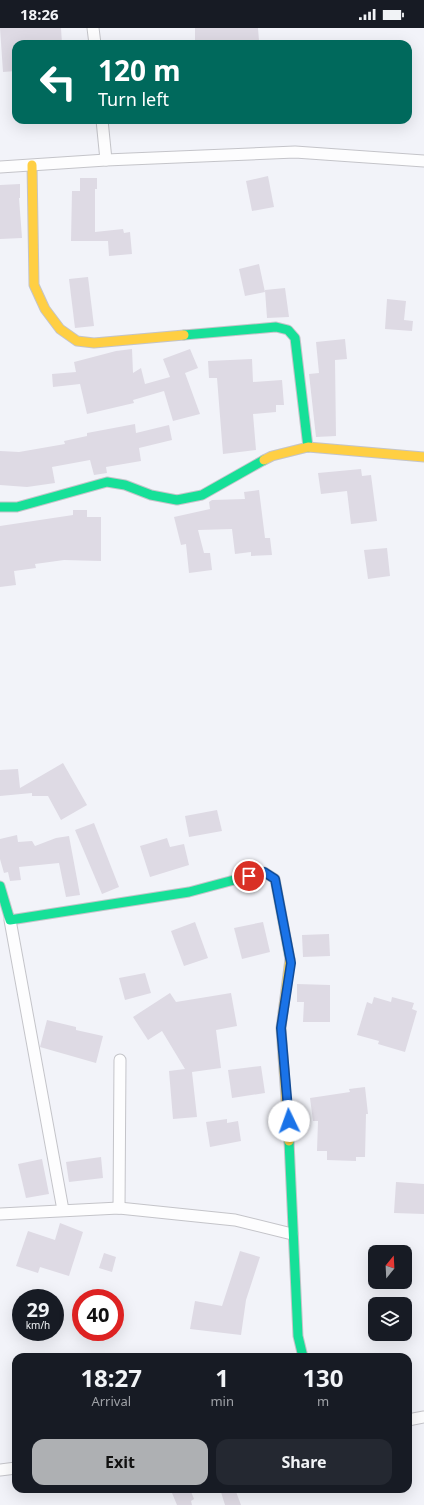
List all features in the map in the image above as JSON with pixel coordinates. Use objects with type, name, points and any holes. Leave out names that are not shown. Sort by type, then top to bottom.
[{"type":"street","points":[[93,28],[94,40]]},
{"type":"street","points":[[102,124],[106,160]]},
{"type":"street","points":[[0,167],[106,160],[295,152],[424,161]]},
{"type":"street","points":[[32,165],[34,285],[45,309],[60,329],[77,341],[94,343],[276,327],[288,330],[295,338],[308,447]]},
{"type":"street","points":[[0,507],[16,508],[107,482],[126,485],[151,495],[177,500],[202,495],[272,456],[308,447],[424,457]]},
{"type":"street","points":[[10,920],[189,892],[264,872],[275,879],[291,963],[281,1028],[291,1167],[292,1234],[298,1336],[302,1353]]},
{"type":"street","points":[[0,886],[10,920],[63,1210]]},
{"type":"street","points":[[119,1208],[120,1060]]},
{"type":"street","points":[[0,1214],[119,1208],[235,1220],[292,1234]]},
{"type":"street","points":[[412,1419],[424,1417]]},
{"type":"street","points":[[0,1470],[12,1468]]},
{"type":"building","points":[[0,28],[61,28],[62,40],[12,40],[12,71],[3,72]]},
{"type":"building","points":[[195,28],[258,28],[259,40],[195,40]]},
{"type":"building","points":[[268,176],[274,207],[252,211],[246,181]]},
{"type":"building","points":[[80,178],[97,178],[97,189],[95,189],[95,232],[123,229],[124,233],[130,232],[132,254],[109,256],[108,241],[71,241],[72,191],[80,191]]},
{"type":"building","points":[[20,184],[19,198],[22,238],[0,239],[0,185]]},
{"type":"building","points":[[259,264],[265,292],[245,296],[239,269]]},
{"type":"building","points":[[88,277],[94,326],[75,328],[69,279]]},
{"type":"building","points":[[285,288],[289,317],[267,318],[265,290]]},
{"type":"building","points":[[387,299],[406,301],[404,320],[413,321],[412,331],[385,329]]},
{"type":"building","points":[[345,339],[347,359],[335,360],[336,436],[316,437],[309,374],[319,373],[316,342]]},
{"type":"building","points":[[132,349],[133,373],[141,368],[145,384],[170,377],[163,359],[190,349],[198,368],[185,373],[200,414],[173,421],[164,391],[133,400],[134,403],[87,414],[80,384],[53,387],[52,374],[76,372],[74,362],[116,351]]},
{"type":"building","points":[[252,359],[253,382],[282,380],[284,405],[276,405],[276,412],[253,414],[256,450],[223,454],[217,378],[209,378],[208,361]]},
{"type":"building","points":[[135,424],[136,433],[169,425],[172,440],[139,448],[141,461],[106,467],[107,473],[94,475],[90,460],[52,467],[55,483],[27,487],[0,485],[0,451],[19,452],[65,444],[64,441],[87,436],[87,433]]},
{"type":"building","points":[[361,469],[362,476],[371,475],[377,521],[351,524],[347,491],[321,494],[318,473]]},
{"type":"building","points":[[259,490],[265,538],[270,538],[272,555],[251,556],[251,552],[235,554],[232,529],[198,530],[204,553],[210,553],[212,570],[189,573],[186,544],[181,545],[174,517],[210,509],[209,502],[212,500],[245,499],[244,492]]},
{"type":"building","points":[[73,510],[87,510],[87,517],[101,517],[101,561],[64,560],[35,564],[36,568],[14,571],[16,585],[0,587],[0,526],[73,515]]},
{"type":"building","points":[[387,548],[390,576],[368,579],[364,550]]},
{"type":"building","points":[[63,763],[87,805],[61,820],[48,796],[32,796],[32,793],[0,796],[0,770],[18,769],[20,788]]},
{"type":"building","points":[[217,810],[222,831],[189,837],[185,816]]},
{"type":"building","points":[[94,823],[119,887],[102,894],[75,830]]},
{"type":"building","points":[[17,835],[18,842],[32,841],[35,846],[56,838],[69,836],[80,895],[66,897],[59,863],[19,867],[21,880],[10,881],[8,872],[4,873],[0,859],[0,839]]},
{"type":"building","points":[[167,838],[170,847],[184,844],[189,865],[150,877],[140,846]]},
{"type":"building","points":[[195,922],[208,958],[184,966],[171,931]]},
{"type":"building","points":[[263,922],[270,952],[242,959],[234,928]]},
{"type":"building","points":[[329,934],[330,956],[303,957],[302,935]]},
{"type":"building","points":[[145,973],[151,993],[125,1000],[119,978]]},
{"type":"building","points":[[297,984],[330,985],[330,1022],[303,1022],[304,1002],[297,1002]]},
{"type":"building","points":[[170,993],[176,1002],[231,993],[237,1026],[216,1030],[221,1068],[192,1072],[197,1117],[173,1119],[169,1071],[185,1069],[162,1031],[148,1040],[133,1017]]},
{"type":"building","points":[[374,997],[391,1002],[392,997],[414,1003],[412,1009],[417,1011],[405,1052],[378,1044],[379,1041],[357,1035],[367,1002],[372,1004]]},
{"type":"building","points":[[47,1020],[76,1027],[76,1030],[103,1036],[96,1063],[40,1047]]},
{"type":"building","points":[[261,1066],[265,1093],[232,1098],[228,1070]]},
{"type":"building","points":[[365,1087],[368,1114],[366,1114],[365,1157],[356,1157],[356,1161],[327,1160],[327,1151],[317,1151],[318,1121],[313,1121],[310,1098],[350,1092],[349,1089]]},
{"type":"building","points":[[227,1119],[227,1123],[238,1121],[241,1141],[210,1147],[206,1122]]},
{"type":"building","points":[[101,1157],[103,1178],[69,1182],[66,1162]]},
{"type":"building","points":[[42,1159],[49,1194],[26,1198],[18,1164]]},
{"type":"building","points":[[396,1182],[424,1184],[424,1214],[394,1213]]},
{"type":"building","points":[[60,1223],[83,1232],[69,1276],[40,1267],[38,1273],[16,1266],[28,1231],[55,1240]]},
{"type":"building","points":[[240,1251],[260,1257],[246,1300],[241,1335],[190,1329],[195,1301],[222,1306]]},
{"type":"building","points":[[104,1253],[116,1257],[112,1272],[99,1268]]},
{"type":"building","points":[[172,1493],[192,1493],[194,1499],[191,1501],[192,1505],[177,1505]]},
{"type":"building","points":[[221,1493],[236,1493],[241,1505],[225,1505]]},
{"type":"traffic: fast","points":[[184,335],[276,327],[288,330],[295,338],[308,447]]},
{"type":"traffic: fast","points":[[0,507],[17,507],[107,482],[125,485],[151,495],[177,500],[202,495],[264,460]]},
{"type":"traffic: fast","points":[[0,886],[10,920],[189,892],[264,872],[275,879],[290,959]]},
{"type":"traffic: fast","points":[[289,1141],[298,1336],[302,1353]]},
{"type":"traffic: slow","points":[[32,165],[34,285],[45,309],[60,329],[77,341],[94,343],[184,335]]},
{"type":"traffic: slow","points":[[264,460],[272,456],[308,447],[424,457]]},
{"type":"traffic: slow","points":[[289,1141],[281,1028],[290,959]]},
{"type":"route","points":[[249,876],[264,872],[270,874],[275,879],[291,963],[281,1028],[289,1121]]}]
